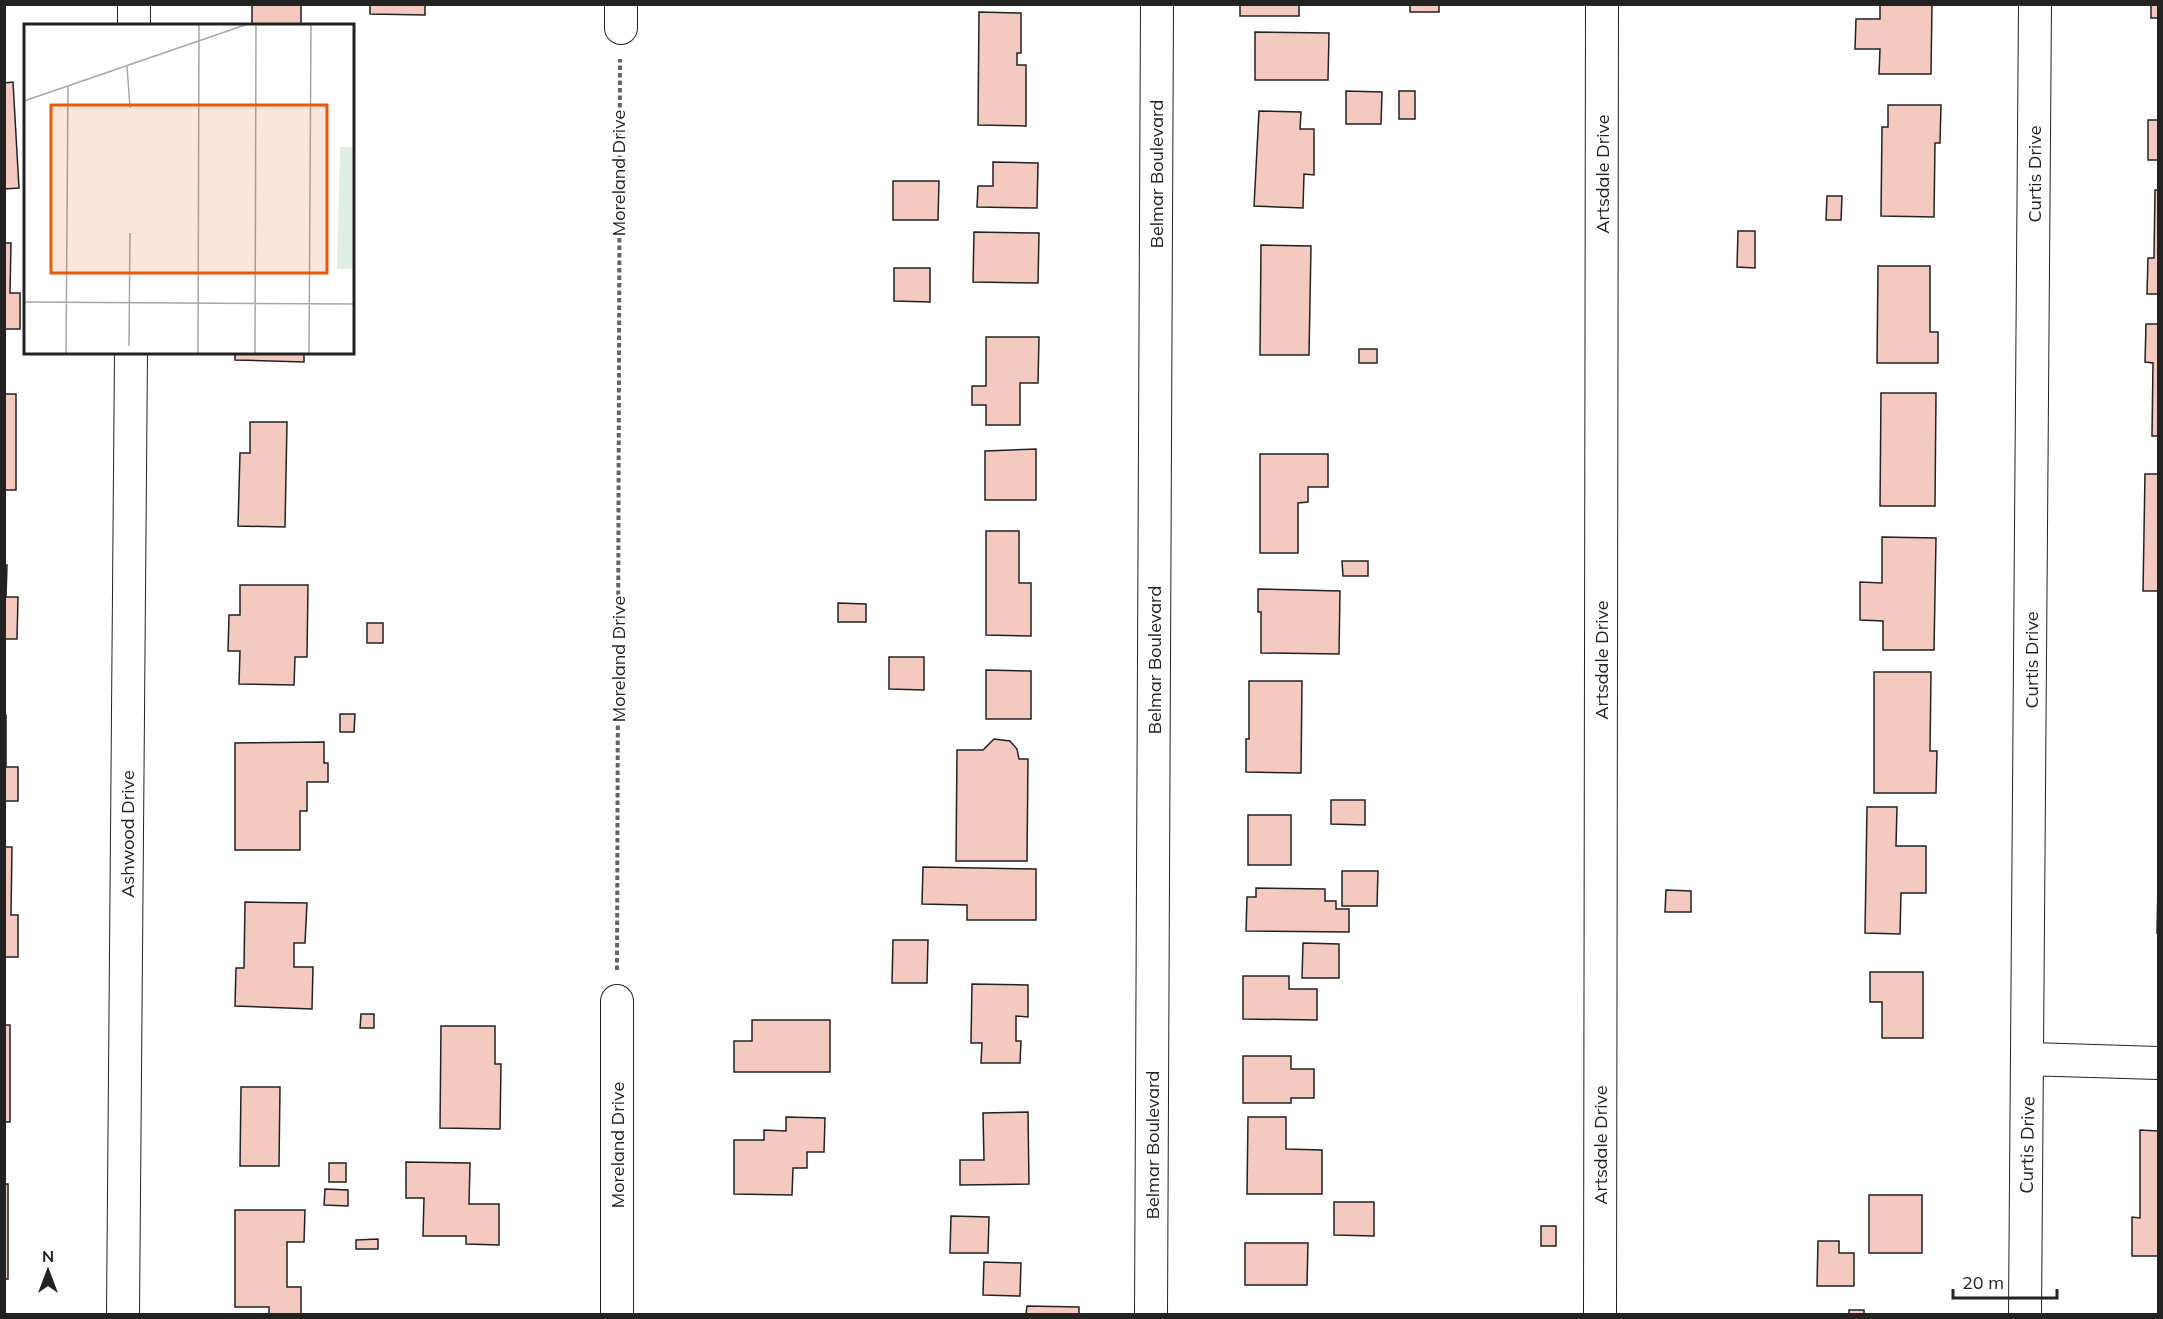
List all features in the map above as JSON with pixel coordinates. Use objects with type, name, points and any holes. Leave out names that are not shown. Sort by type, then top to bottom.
[{"type":"street","points":[[134,4],[134,24]]},
{"type":"street","name":"Belmar Boulevard","points":[[1151,1314],[1157,4]]},
{"type":"street","name":"Artsdale Drive","points":[[1600,1314],[1602,4]]},
{"type":"street","name":"Curtis Drive","points":[[2025,1314],[2035,4]]},
{"type":"street","name":"Ashwood Drive","points":[[123,1314],[131,354]]},
{"type":"street","name":"Moreland Drive","points":[[617,1001],[617,1314]]},
{"type":"street","points":[[2028,1059],[2158,1063]]},
{"type":"path","name":"Moreland Drive","points":[[617,1001],[621,16]]},
{"type":"building","points":[[252,4],[301,4],[301,24],[252,24]]},
{"type":"building","points":[[370,4],[425,4],[425,15],[370,14]]},
{"type":"building","points":[[1240,4],[1299,4],[1299,16],[1240,16]]},
{"type":"building","points":[[1410,4],[1439,4],[1439,12],[1410,12]]},
{"type":"building","points":[[1880,4],[1932,4],[1931,74],[1879,74],[1880,49],[1855,49],[1856,19],[1880,19]]},
{"type":"building","points":[[2151,4],[2158,4],[2158,18],[2151,18]]},
{"type":"building","points":[[979,12],[1021,13],[1021,53],[1017,53],[1017,65],[1026,65],[1026,126],[978,125]]},
{"type":"building","points":[[1255,32],[1329,33],[1328,80],[1255,80]]},
{"type":"building","points":[[13,82],[19,188],[4,189],[4,83]]},
{"type":"building","points":[[1346,91],[1382,92],[1381,124],[1346,124]]},
{"type":"building","points":[[1399,91],[1415,91],[1415,119],[1399,119]]},
{"type":"building","points":[[1888,105],[1941,105],[1940,143],[1935,143],[1934,217],[1881,216],[1882,127],[1888,127]]},
{"type":"building","points":[[1259,111],[1301,112],[1300,129],[1314,129],[1314,175],[1304,174],[1303,208],[1254,206]]},
{"type":"building","points":[[2148,120],[2158,120],[2158,160],[2148,160]]},
{"type":"building","points":[[993,162],[1038,163],[1037,208],[977,207],[978,186],[993,186]]},
{"type":"building","points":[[893,181],[939,181],[938,220],[893,220]]},
{"type":"building","points":[[2155,190],[2158,190],[2158,294],[2147,294],[2148,258],[2154,258]]},
{"type":"building","points":[[1827,196],[1842,196],[1841,220],[1826,220]]},
{"type":"building","points":[[1738,231],[1755,231],[1755,268],[1737,267]]},
{"type":"building","points":[[974,232],[1039,233],[1038,283],[973,282]]},
{"type":"building","points":[[4,243],[11,243],[10,293],[20,293],[20,329],[4,329]]},
{"type":"building","points":[[1261,245],[1311,246],[1309,355],[1260,355]]},
{"type":"building","points":[[1878,266],[1930,266],[1930,332],[1938,332],[1938,363],[1877,363]]},
{"type":"building","points":[[894,268],[930,268],[930,302],[894,301]]},
{"type":"building","points":[[2146,324],[2158,324],[2158,436],[2152,436],[2153,363],[2145,362]]},
{"type":"building","points":[[986,337],[1039,337],[1038,383],[1020,383],[1020,425],[986,425],[986,405],[972,405],[972,386],[986,386]]},
{"type":"building","points":[[1359,349],[1377,349],[1377,363],[1359,363]]},
{"type":"building","points":[[235,354],[304,354],[304,362],[235,360]]},
{"type":"building","points":[[1881,393],[1936,393],[1935,506],[1880,506]]},
{"type":"building","points":[[4,394],[16,394],[16,490],[4,490]]},
{"type":"building","points":[[250,422],[287,422],[285,527],[238,526],[240,453],[250,453]]},
{"type":"building","points":[[1036,449],[1036,500],[985,500],[985,451]]},
{"type":"building","points":[[1260,454],[1328,454],[1328,487],[1308,487],[1308,502],[1298,503],[1298,553],[1260,553]]},
{"type":"building","points":[[2145,474],[2158,474],[2158,591],[2143,591]]},
{"type":"building","points":[[986,531],[1019,531],[1019,583],[1031,583],[1031,636],[986,635]]},
{"type":"building","points":[[1882,537],[1936,538],[1934,650],[1883,650],[1883,621],[1860,620],[1860,582],[1882,583]]},
{"type":"building","points":[[1342,561],[1368,561],[1368,576],[1343,576]]},
{"type":"building","points":[[4,565],[7,565],[6,597],[18,597],[17,639],[4,639]]},
{"type":"building","points":[[240,585],[308,585],[307,657],[295,657],[294,685],[239,684],[240,651],[228,651],[229,615],[240,615]]},
{"type":"building","points":[[1258,589],[1340,591],[1339,654],[1261,653],[1261,612],[1258,612]]},
{"type":"building","points":[[838,603],[866,604],[866,622],[838,622]]},
{"type":"building","points":[[367,623],[383,623],[383,643],[367,643]]},
{"type":"building","points":[[889,657],[924,657],[924,690],[889,689]]},
{"type":"building","points":[[986,670],[1031,671],[1031,719],[986,719]]},
{"type":"building","points":[[1874,672],[1931,672],[1930,751],[1937,751],[1936,793],[1874,793]]},
{"type":"building","points":[[1249,681],[1302,681],[1301,773],[1246,772],[1246,739],[1249,739]]},
{"type":"building","points":[[340,714],[355,714],[354,732],[340,732]]},
{"type":"building","points":[[4,715],[6,715],[6,767],[18,767],[18,801],[4,801]]},
{"type":"building","points":[[994,739],[1010,741],[1017,749],[1019,759],[1028,759],[1027,861],[956,861],[957,750],[983,750]]},
{"type":"building","points":[[324,742],[324,763],[328,763],[328,782],[307,782],[307,811],[300,811],[300,850],[235,850],[235,743]]},
{"type":"building","points":[[1331,800],[1365,800],[1365,825],[1331,824]]},
{"type":"building","points":[[1867,807],[1897,807],[1896,846],[1926,846],[1926,893],[1901,893],[1900,934],[1865,933]]},
{"type":"building","points":[[1248,815],[1291,815],[1291,865],[1248,865]]},
{"type":"building","points":[[4,847],[12,847],[11,915],[18,915],[18,957],[4,957]]},
{"type":"building","points":[[923,867],[1036,869],[1036,920],[967,920],[967,905],[922,904]]},
{"type":"building","points":[[1342,871],[1378,871],[1377,906],[1342,906]]},
{"type":"building","points":[[2158,883],[2158,933],[2157,933]]},
{"type":"building","points":[[1256,888],[1325,889],[1325,901],[1336,901],[1336,909],[1349,909],[1349,932],[1246,931],[1247,897],[1256,897]]},
{"type":"building","points":[[1666,890],[1691,891],[1691,912],[1665,912]]},
{"type":"building","points":[[245,902],[307,903],[305,943],[294,943],[294,967],[313,967],[312,1009],[235,1006],[236,968],[244,968]]},
{"type":"building","points":[[893,940],[928,940],[927,983],[892,983]]},
{"type":"building","points":[[1303,943],[1339,944],[1339,978],[1302,978]]},
{"type":"building","points":[[1870,972],[1923,972],[1923,1038],[1882,1038],[1882,1002],[1870,1002]]},
{"type":"building","points":[[1243,976],[1289,976],[1289,989],[1317,989],[1317,1020],[1243,1019]]},
{"type":"building","points":[[972,984],[1028,985],[1028,1017],[1016,1016],[1016,1041],[1021,1041],[1020,1063],[981,1063],[982,1043],[971,1043]]},
{"type":"building","points":[[361,1014],[374,1014],[374,1028],[360,1028]]},
{"type":"building","points":[[752,1020],[830,1020],[830,1072],[734,1072],[734,1041],[752,1041]]},
{"type":"building","points":[[4,1025],[10,1025],[10,1122],[4,1122]]},
{"type":"building","points":[[441,1026],[495,1026],[495,1064],[501,1064],[500,1129],[440,1128]]},
{"type":"building","points":[[1243,1056],[1291,1056],[1291,1069],[1314,1069],[1314,1098],[1291,1098],[1291,1103],[1243,1103]]},
{"type":"building","points":[[241,1087],[280,1087],[279,1166],[240,1166]]},
{"type":"building","points":[[1028,1112],[1029,1184],[960,1185],[960,1160],[984,1160],[983,1113]]},
{"type":"building","points":[[786,1117],[825,1118],[824,1152],[807,1152],[807,1168],[793,1168],[792,1195],[734,1194],[734,1140],[764,1140],[764,1130],[786,1131]]},
{"type":"building","points":[[1248,1117],[1286,1117],[1286,1149],[1322,1150],[1322,1194],[1247,1194]]},
{"type":"building","points":[[2140,1130],[2158,1131],[2158,1256],[2132,1256],[2132,1217],[2140,1218]]},
{"type":"building","points":[[406,1162],[470,1163],[469,1204],[499,1204],[499,1245],[466,1244],[466,1236],[423,1236],[424,1198],[406,1198]]},
{"type":"building","points":[[329,1163],[346,1163],[346,1182],[329,1182]]},
{"type":"building","points":[[4,1184],[8,1184],[8,1279],[4,1279]]},
{"type":"building","points":[[325,1189],[348,1190],[348,1206],[324,1205]]},
{"type":"building","points":[[1869,1195],[1922,1195],[1922,1253],[1869,1253]]},
{"type":"building","points":[[1334,1202],[1374,1202],[1374,1236],[1334,1235]]},
{"type":"building","points":[[235,1210],[305,1210],[304,1242],[287,1242],[287,1287],[301,1287],[301,1314],[269,1314],[269,1307],[235,1307]]},
{"type":"building","points":[[951,1216],[989,1217],[988,1253],[950,1253]]},
{"type":"building","points":[[1541,1226],[1556,1226],[1556,1246],[1541,1246]]},
{"type":"building","points":[[378,1239],[378,1249],[356,1249],[356,1240]]},
{"type":"building","points":[[1818,1241],[1839,1241],[1839,1253],[1854,1253],[1854,1286],[1817,1286]]},
{"type":"building","points":[[1245,1243],[1308,1243],[1307,1285],[1245,1285]]},
{"type":"building","points":[[984,1262],[1021,1263],[1020,1296],[983,1295]]},
{"type":"building","points":[[1027,1306],[1079,1307],[1079,1314],[1026,1314]]},
{"type":"building","points":[[1849,1310],[1864,1310],[1864,1314],[1849,1314]]}]
